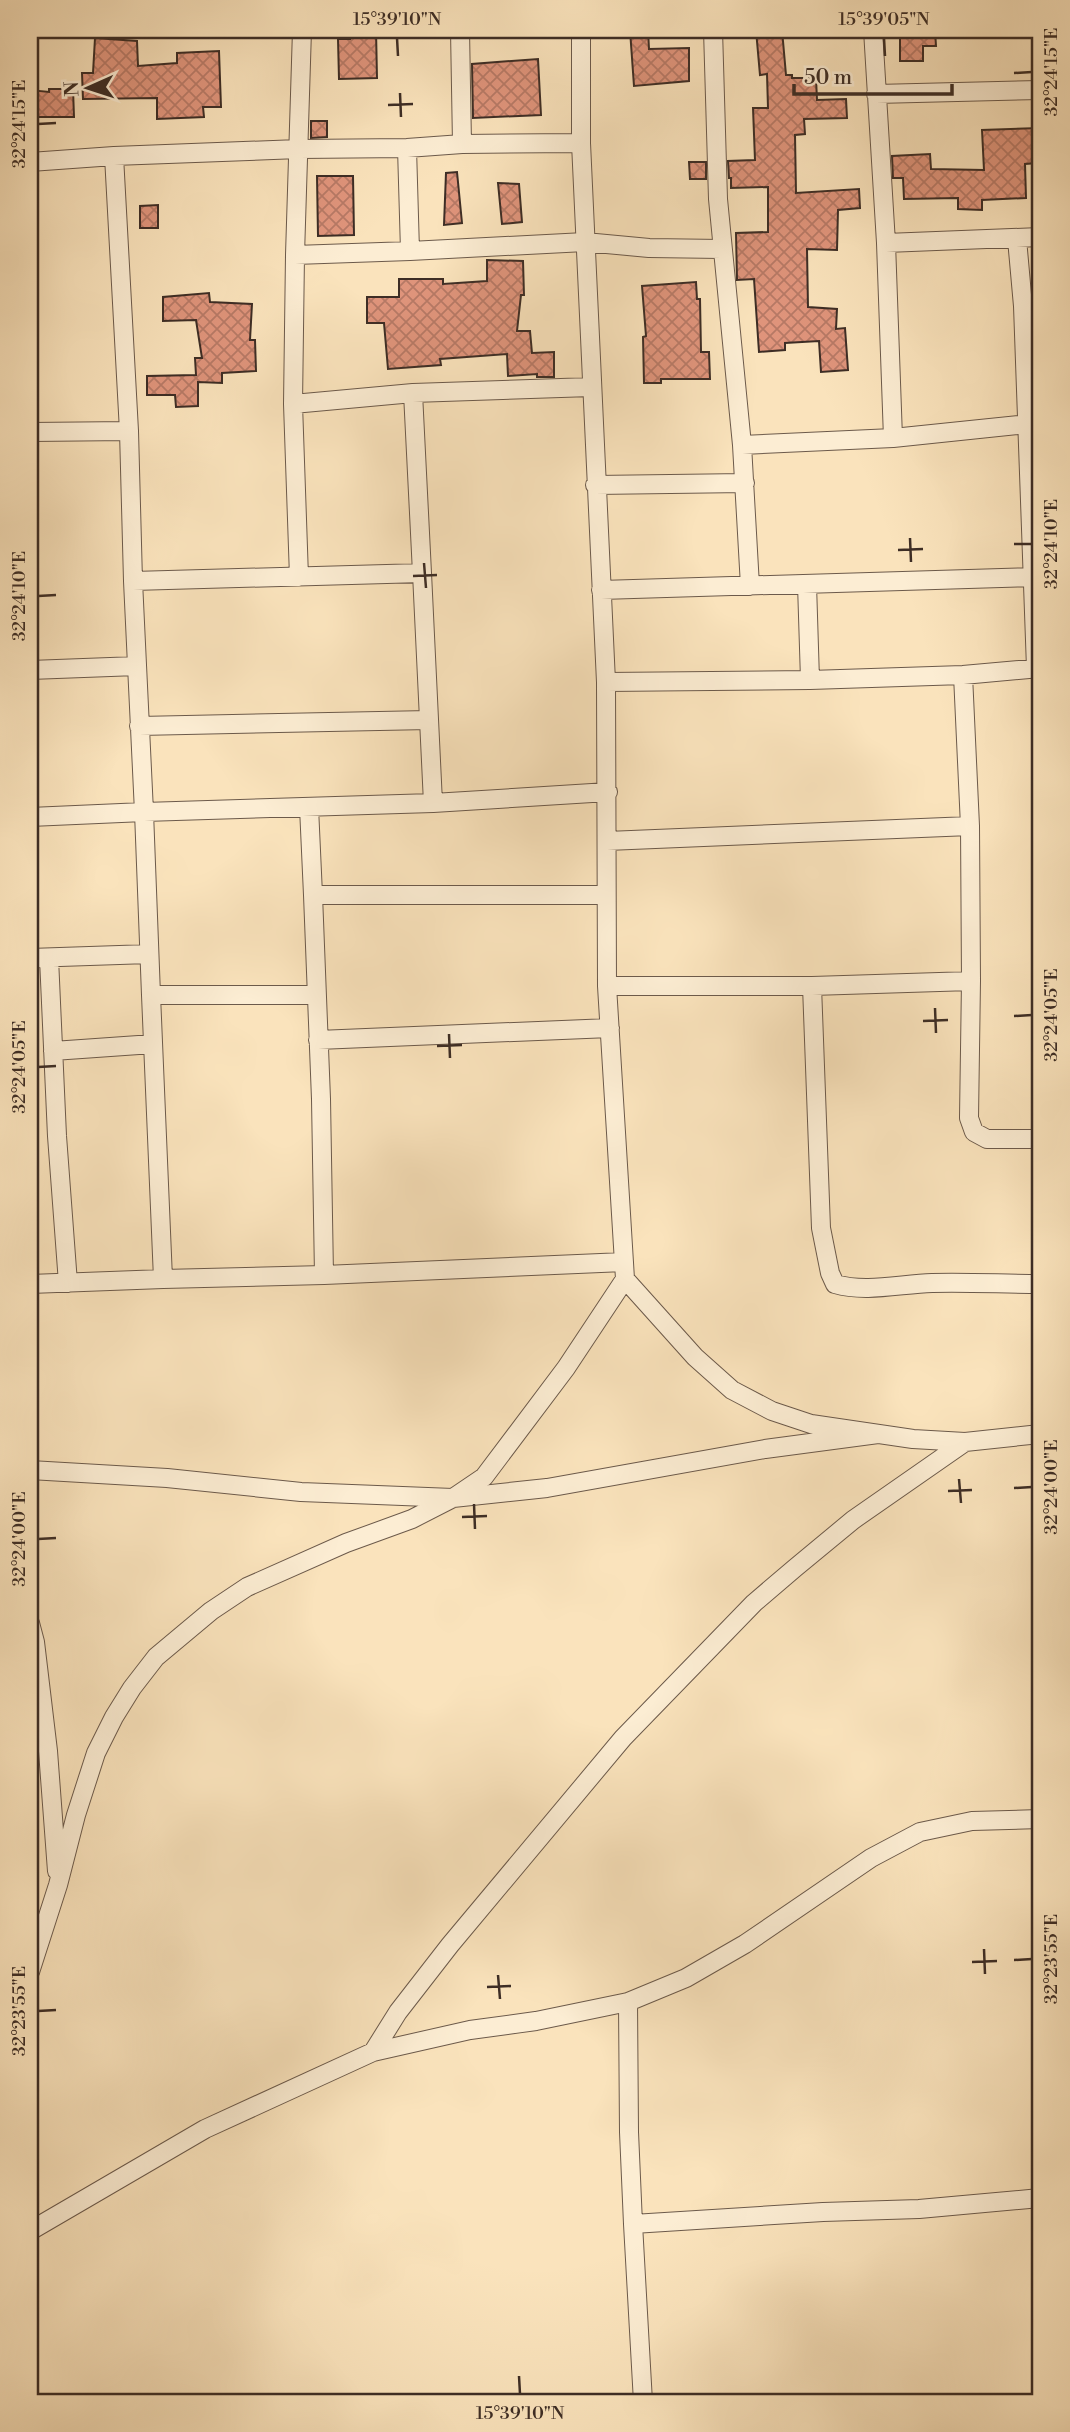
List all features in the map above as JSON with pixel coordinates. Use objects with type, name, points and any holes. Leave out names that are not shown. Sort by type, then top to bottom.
[{"type":"street","points":[[299,577],[293,404],[302,30]]},
{"type":"street","points":[[460,30],[462,144]]},
{"type":"street","points":[[30,1972],[96,1753],[120,1707],[156,1657],[211,1611],[247,1587],[280,1570],[412,1519],[453,1498],[484,1477],[566,1368],[625,1270],[607,986],[606,682],[584,242],[581,30]]},
{"type":"street","points":[[713,30],[718,199],[743,446],[750,586]]},
{"type":"street","points":[[873,30],[886,243],[893,438]]},
{"type":"street","points":[[876,94],[1040,90]]},
{"type":"street","points":[[30,162],[299,149],[407,148],[462,144],[581,144]]},
{"type":"street","points":[[407,148],[410,251]]},
{"type":"street","points":[[114,156],[129,431],[163,1279]]},
{"type":"street","points":[[886,243],[1040,237]]},
{"type":"street","points":[[606,682],[810,680],[963,675],[1038,668],[1023,306],[1017,239]]},
{"type":"street","points":[[295,255],[584,242],[649,248],[722,249]]},
{"type":"street","points":[[293,404],[413,393],[591,387]]},
{"type":"street","points":[[413,393],[433,803]]},
{"type":"street","points":[[743,446],[893,438],[1028,424]]},
{"type":"street","points":[[30,432],[129,431]]},
{"type":"street","points":[[595,485],[746,483]]},
{"type":"street","points":[[133,581],[422,573]]},
{"type":"street","points":[[601,590],[1033,577]]},
{"type":"street","points":[[807,584],[810,680]]},
{"type":"street","points":[[30,670],[137,666]]},
{"type":"street","points":[[963,675],[970,826],[970,1118],[974,1132],[987,1139],[1040,1139]]},
{"type":"street","points":[[139,726],[429,720]]},
{"type":"street","points":[[30,817],[433,803],[608,792]]},
{"type":"street","points":[[309,807],[324,1275]]},
{"type":"street","points":[[607,841],[970,826]]},
{"type":"street","points":[[313,895],[606,895]]},
{"type":"street","points":[[30,958],[149,954]]},
{"type":"street","points":[[49,958],[68,1283]]},
{"type":"street","points":[[607,986],[812,986],[971,981]]},
{"type":"street","points":[[812,986],[821,1228],[830,1273],[835,1284],[862,1288],[930,1283],[1040,1284]]},
{"type":"street","points":[[151,995],[316,995]]},
{"type":"street","points":[[318,1040],[610,1028]]},
{"type":"street","points":[[53,1051],[153,1044]]},
{"type":"street","points":[[30,1284],[625,1270]]},
{"type":"street","points":[[625,1270],[695,1357],[732,1390],[772,1411],[811,1424],[878,1434],[965,1442],[1040,1434]]},
{"type":"street","points":[[30,1470],[167,1478],[300,1492],[453,1498],[547,1488],[765,1449],[878,1434]]},
{"type":"street","points":[[373,2052],[397,2011],[623,1738],[754,1603],[853,1520],[965,1442]]},
{"type":"street","points":[[30,1623],[35,1642],[48,1751],[58,1885]]},
{"type":"street","points":[[30,2231],[205,2129],[373,2052],[457,2032],[536,2021],[628,2001],[686,1978],[745,1944],[871,1858],[920,1832],[972,1821],[1040,1819]]},
{"type":"street","points":[[628,2001],[629,2132],[643,2402]]},
{"type":"street","points":[[633,2224],[919,2209],[1040,2197]]},
{"type":"building","points":[[350,30],[376,30],[377,78],[339,79],[338,39],[350,39]]},
{"type":"building","points":[[630,30],[648,30],[649,49],[689,48],[689,81],[634,86]]},
{"type":"building","points":[[756,30],[782,30],[786,75],[792,75],[792,78],[816,78],[817,100],[846,99],[847,118],[804,119],[805,134],[795,135],[796,193],[859,189],[860,208],[838,210],[837,250],[807,249],[808,307],[837,309],[836,329],[845,328],[848,370],[821,372],[819,341],[785,343],[785,350],[759,352],[754,279],[737,280],[736,233],[768,232],[768,187],[731,188],[729,178],[728,161],[755,160],[753,108],[768,108],[767,74],[760,75]]},
{"type":"building","points":[[900,30],[935,30],[936,46],[923,46],[923,61],[900,61]]},
{"type":"building","points":[[95,38],[137,41],[138,66],[177,63],[177,53],[219,51],[221,107],[203,107],[204,117],[157,119],[157,98],[83,99],[82,73],[93,73]]},
{"type":"building","points":[[538,59],[541,115],[473,118],[472,64]]},
{"type":"building","points":[[49,89],[73,89],[74,117],[30,117],[30,90],[49,92]]},
{"type":"building","points":[[311,121],[327,121],[327,137],[311,138]]},
{"type":"building","points":[[1040,128],[1037,163],[1025,164],[1026,198],[982,200],[982,210],[958,209],[958,198],[904,199],[903,178],[893,178],[892,156],[930,154],[931,169],[984,170],[982,130]]},
{"type":"building","points":[[689,162],[706,162],[706,179],[690,179]]},
{"type":"building","points":[[457,172],[462,223],[444,225],[446,173]]},
{"type":"building","points":[[317,176],[353,176],[354,235],[318,236]]},
{"type":"building","points":[[498,183],[519,184],[522,222],[502,224]]},
{"type":"building","points":[[158,205],[158,228],[140,228],[140,206]]},
{"type":"building","points":[[487,260],[523,261],[524,295],[521,295],[517,331],[530,331],[532,353],[554,352],[554,377],[537,377],[537,374],[508,376],[507,354],[440,359],[441,365],[388,369],[384,323],[367,323],[367,297],[399,297],[399,279],[443,279],[443,284],[487,281]]},
{"type":"building","points":[[696,282],[697,299],[700,299],[701,352],[709,352],[710,379],[661,379],[661,383],[644,383],[643,337],[646,336],[642,286]]},
{"type":"building","points":[[209,293],[210,302],[252,304],[250,340],[255,340],[256,371],[222,373],[222,383],[198,382],[198,406],[176,407],[175,395],[147,395],[147,376],[196,375],[195,358],[202,358],[196,320],[163,321],[163,297]]}]
